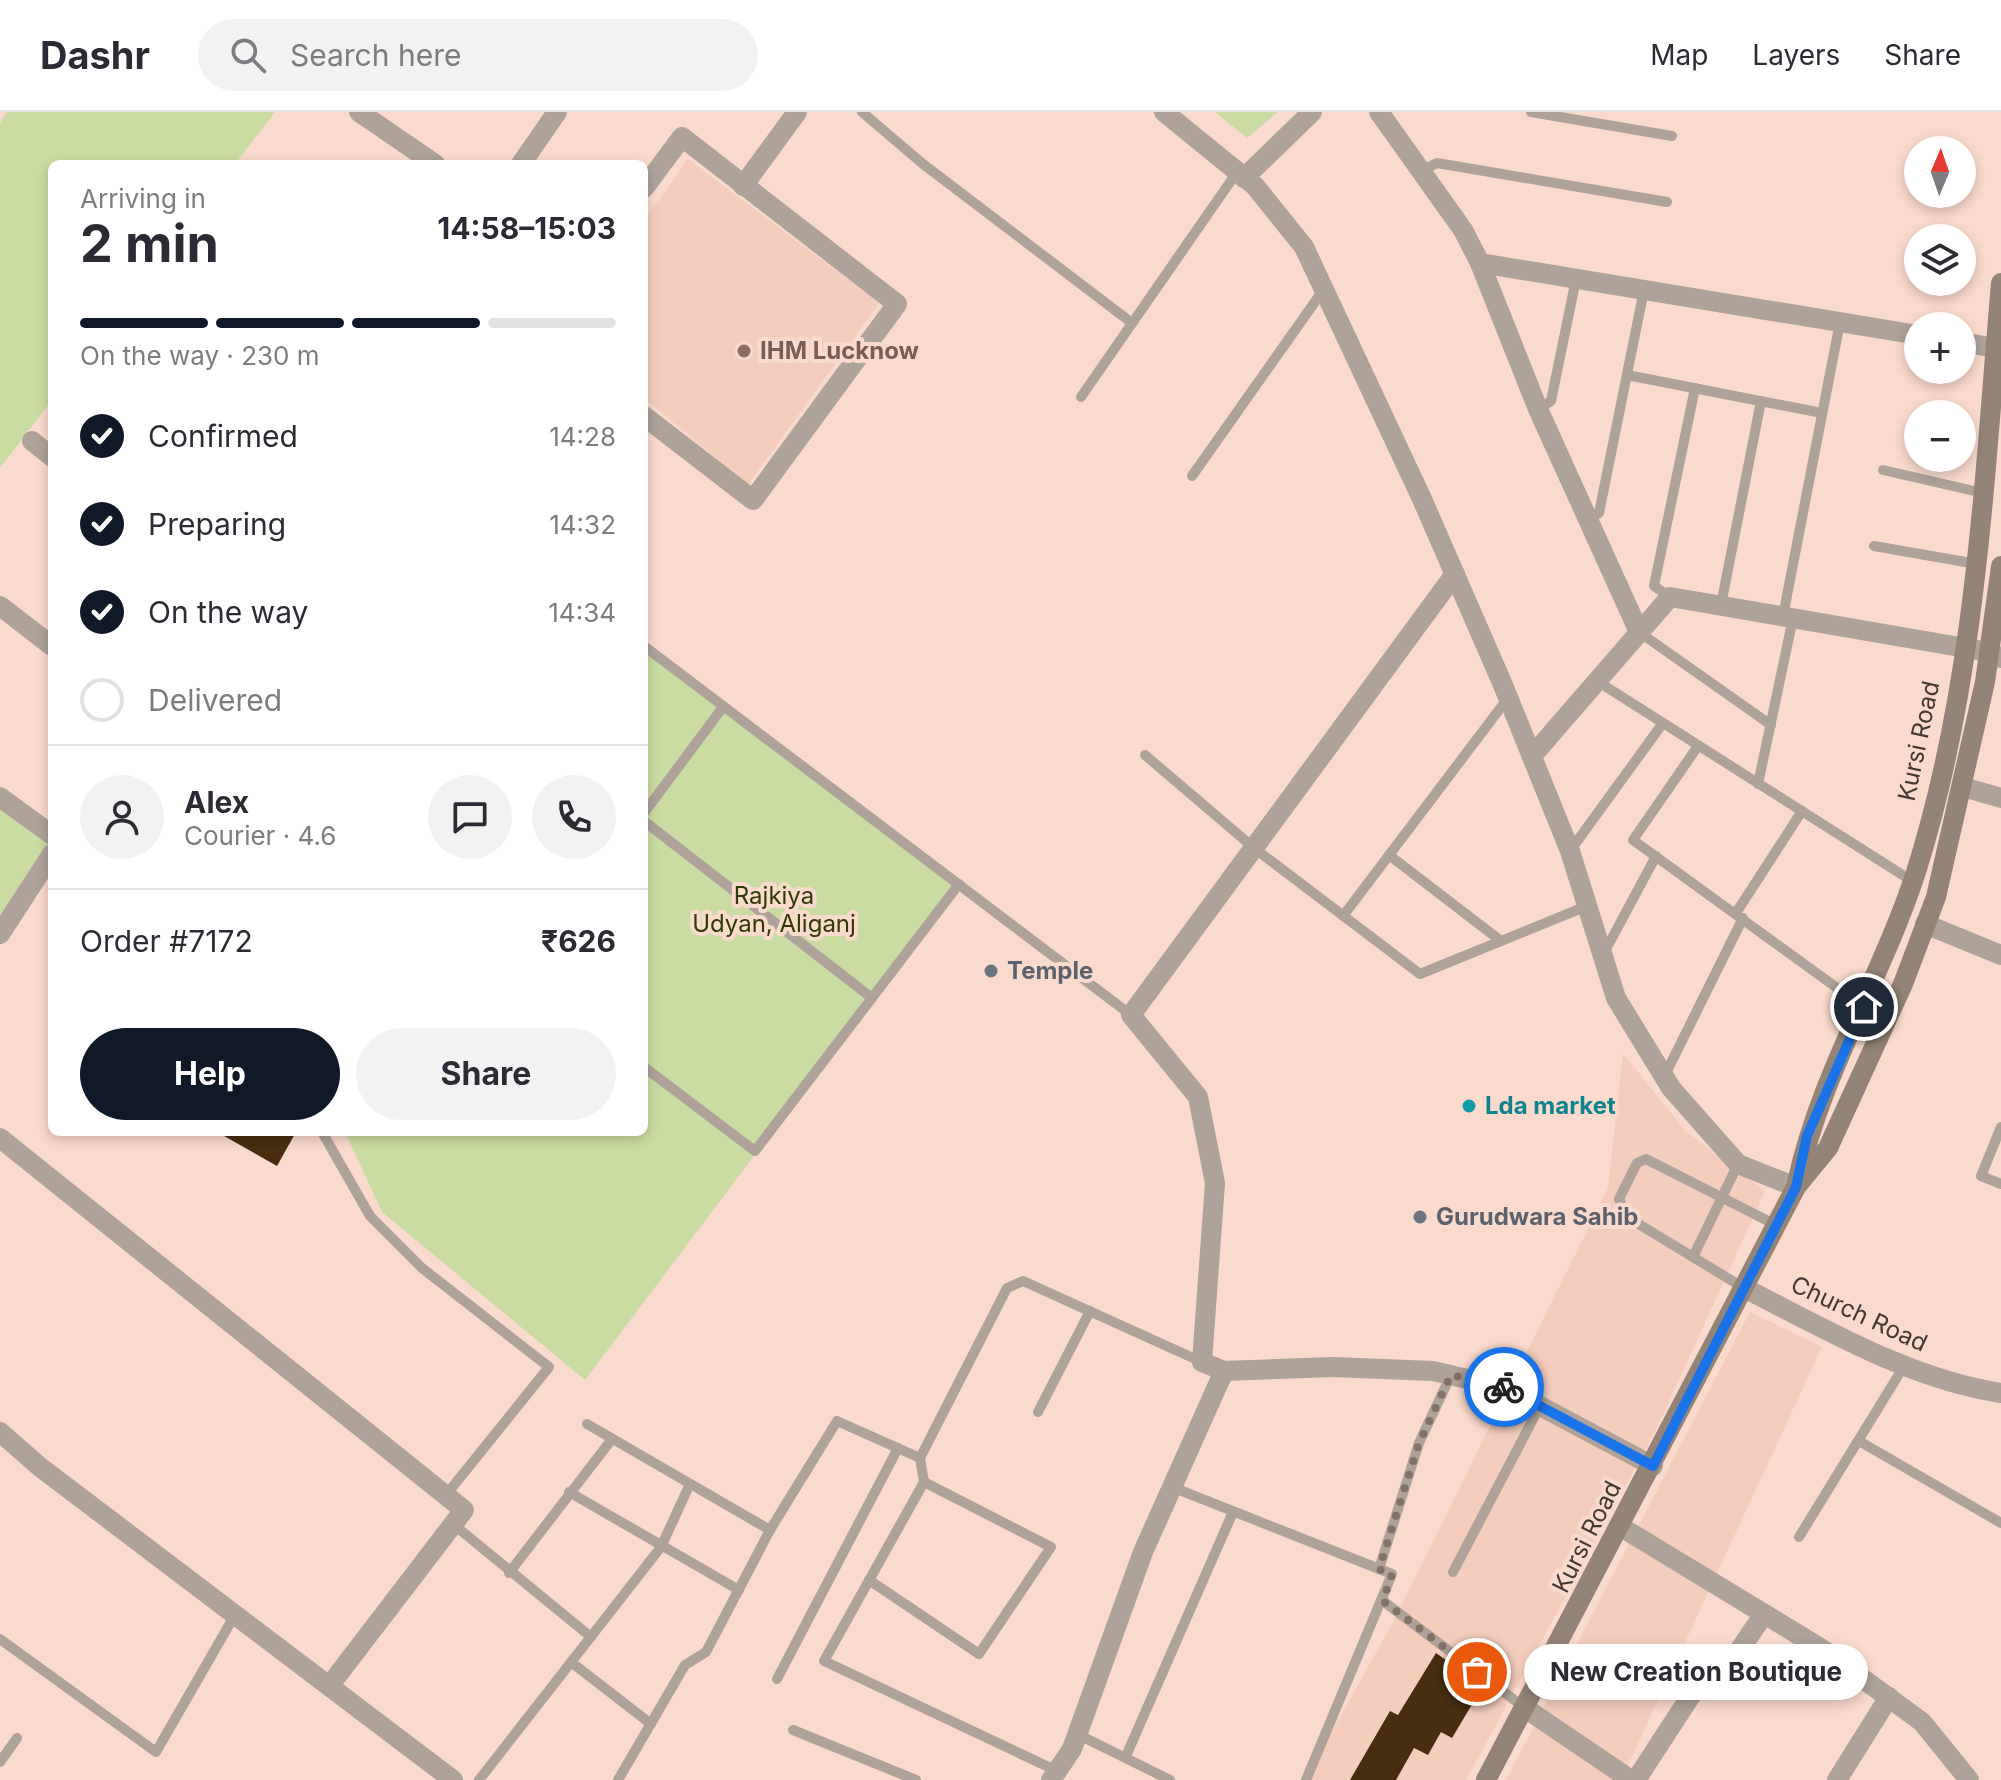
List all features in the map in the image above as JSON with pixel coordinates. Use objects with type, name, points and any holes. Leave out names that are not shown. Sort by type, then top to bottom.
[{"type":"main road","name":"Kursi Road","points":[[1796,1187],[1807,1136],[1864,1007],[1912,881],[1944,759],[1977,564],[2001,283]]},
{"type":"main road","name":"Kursi Road","points":[[1486,1780],[1653,1466],[1796,1187],[1828,1148],[1903,984],[1936,897],[1995,655],[2001,566]]},
{"type":"street","points":[[359,112],[429,160]]},
{"type":"street","points":[[524,160],[557,112]]},
{"type":"street","points":[[743,186],[797,112]]},
{"type":"street","points":[[1164,112],[1241,175],[1304,247],[1455,574],[1508,698],[1570,851],[1616,998],[1664,1077],[1738,1164],[1796,1187]]},
{"type":"street","points":[[1241,175],[1312,112]]},
{"type":"street","points":[[1381,113],[1463,230],[1480,263],[1538,409],[1639,632]]},
{"type":"street","points":[[648,183],[682,137],[897,304],[753,500],[648,419]]},
{"type":"street","points":[[1480,263],[1904,333]]},
{"type":"street","points":[[1976,345],[1995,348]]},
{"type":"street","points":[[32,441],[48,454]]},
{"type":"street","points":[[1455,574],[1131,1015],[1198,1097],[1215,1183],[1202,1362],[1224,1371],[1333,1367],[1451,1375],[1506,1388],[1653,1466]]},
{"type":"street","points":[[1532,756],[1670,597],[1995,655]]},
{"type":"street","points":[[0,607],[48,643]]},
{"type":"street","points":[[1963,787],[2001,798]]},
{"type":"street","points":[[0,797],[48,832]]},
{"type":"street","points":[[0,934],[48,860]]},
{"type":"street","points":[[1925,924],[2001,955]]},
{"type":"street","points":[[0,1138],[464,1510],[330,1685]]},
{"type":"street","name":"Church Road","points":[[1744,1288],[1904,1366],[1976,1390],[2001,1393]]},
{"type":"street","points":[[1054,1776],[1077,1734],[1143,1552],[1224,1371]]},
{"type":"street","points":[[0,1432],[40,1467],[330,1685],[430,1768],[453,1780]]},
{"type":"street","points":[[1621,1527],[1822,1649],[1889,1697],[1922,1722],[1969,1780]]},
{"type":"street","points":[[1525,1708],[1633,1780],[1703,1677],[1734,1658],[1764,1614]]},
{"type":"street","points":[[1837,1780],[1889,1697]]},
{"type":"lane","points":[[862,112],[923,164],[1132,323]]},
{"type":"lane","points":[[1531,112],[1672,136]]},
{"type":"lane","points":[[1421,171],[1437,163],[1667,202]]},
{"type":"lane","points":[[1081,397],[1241,175]]},
{"type":"lane","points":[[1538,409],[1551,401],[1576,279]]},
{"type":"lane","points":[[1192,476],[1324,289]]},
{"type":"lane","points":[[1587,519],[1599,513],[1644,290]]},
{"type":"lane","points":[[1758,784],[1771,725],[1840,322]]},
{"type":"lane","points":[[1627,375],[1822,413]]},
{"type":"lane","points":[[1670,597],[1654,586],[1695,388]]},
{"type":"lane","points":[[1721,605],[1761,401]]},
{"type":"lane","points":[[1883,470],[1983,493]]},
{"type":"lane","points":[[1874,546],[1977,564]]},
{"type":"lane","points":[[1639,632],[1771,725]]},
{"type":"lane","points":[[648,649],[1131,1015]]},
{"type":"lane","points":[[1597,681],[1912,881]]},
{"type":"lane","points":[[1343,916],[1508,698]]},
{"type":"lane","points":[[648,808],[723,707]]},
{"type":"lane","points":[[1570,851],[1663,723]]},
{"type":"lane","points":[[1698,746],[1633,840],[1864,1007]]},
{"type":"lane","points":[[1145,755],[1254,848],[1420,974],[1587,906]]},
{"type":"lane","points":[[1664,1077],[1739,915],[1802,811]]},
{"type":"lane","points":[[648,824],[872,998]]},
{"type":"lane","points":[[1389,855],[1501,941]]},
{"type":"lane","points":[[1603,955],[1656,856]]},
{"type":"lane","points":[[648,1070],[755,1151],[959,884]]},
{"type":"lane","points":[[2001,1127],[1981,1176],[2001,1184]]},
{"type":"lane","points":[[324,1136],[370,1216],[422,1268],[549,1367],[446,1495]]},
{"type":"lane","points":[[1744,1288],[1627,1217],[1619,1199],[1637,1163],[1646,1159],[1777,1225]]},
{"type":"lane","points":[[1693,1257],[1738,1164]]},
{"type":"lane","points":[[1054,1776],[824,1661],[924,1482],[920,1458],[1007,1288],[1023,1281],[1202,1362]]},
{"type":"lane","points":[[1038,1412],[1090,1311]]},
{"type":"lane","points":[[1799,1537],[1904,1366]]},
{"type":"lane","points":[[1379,1569],[1419,1443],[1451,1375]]},
{"type":"lane","points":[[1453,1572],[1540,1406]]},
{"type":"lane","points":[[618,1780],[685,1665],[706,1652],[770,1530],[837,1421],[920,1458]]},
{"type":"lane","points":[[587,1424],[770,1530]]},
{"type":"lane","points":[[509,1573],[612,1439]]},
{"type":"lane","points":[[1859,1441],[2001,1523]]},
{"type":"lane","points":[[777,1679],[898,1448]]},
{"type":"lane","points":[[869,1580],[979,1654],[1051,1547],[924,1482]]},
{"type":"lane","points":[[479,1780],[661,1547],[690,1484]]},
{"type":"lane","points":[[1172,1487],[1392,1574],[1306,1780]]},
{"type":"lane","points":[[569,1492],[739,1590]]},
{"type":"lane","points":[[1126,1756],[1233,1512]]},
{"type":"lane","points":[[453,1524],[509,1573],[591,1637]]},
{"type":"lane","points":[[1383,1601],[1525,1708]]},
{"type":"lane","points":[[0,1639],[156,1752],[236,1613]]},
{"type":"lane","points":[[571,1662],[651,1724]]},
{"type":"lane","points":[[793,1730],[891,1776],[916,1780]]},
{"type":"lane","points":[[1077,1734],[1170,1780]]},
{"type":"lane","points":[[0,1762],[17,1738]]},
{"type":"shaded area","name":"IHM Lucknow","points":[[688,159],[879,303],[748,485],[648,401],[648,215]]},
{"type":"shaded area","points":[[1623,1053],[1685,1131],[1765,1191],[1656,1430],[1466,1780],[1305,1780],[1393,1622],[1608,1188]]},
{"type":"shaded area","points":[[1750,1312],[1822,1347],[1621,1780],[1506,1780]]},
{"type":"green space","points":[[7,112],[275,112],[238,160],[48,160],[48,405],[0,468],[0,123]]},
{"type":"green space","points":[[1215,112],[1278,112],[1247,138]]},
{"type":"green space","name":"Rajkiya Udyan, Aliganj","points":[[648,649],[959,884],[585,1380],[382,1212],[347,1136],[648,1136]]},
{"type":"green space","points":[[0,797],[48,832],[48,860],[0,930]]},
{"type":"building","points":[[224,1136],[294,1136],[277,1166]]},
{"type":"building","points":[[1436,1653],[1483,1686],[1452,1738],[1441,1732],[1428,1755],[1414,1748],[1396,1780],[1350,1780],[1390,1711],[1398,1715]]},
{"type":"way so far","points":[[1477,1672],[1383,1601],[1392,1574],[1379,1569],[1419,1443],[1451,1375],[1504,1387]]},
{"type":"place","name":"IHM Lucknow","points":[[744,351]]},
{"type":"place","name":"Temple","points":[[991,971]]},
{"type":"place","name":"Lda market","points":[[1469,1106]]},
{"type":"place","name":"Gurudwara Sahib","points":[[1420,1217]]},
{"type":"place","name":"New Creation Boutique","points":[[1477,1672]]},
{"type":"route","points":[[1504,1387],[1653,1466],[1796,1187],[1807,1136],[1864,1007]]}]
